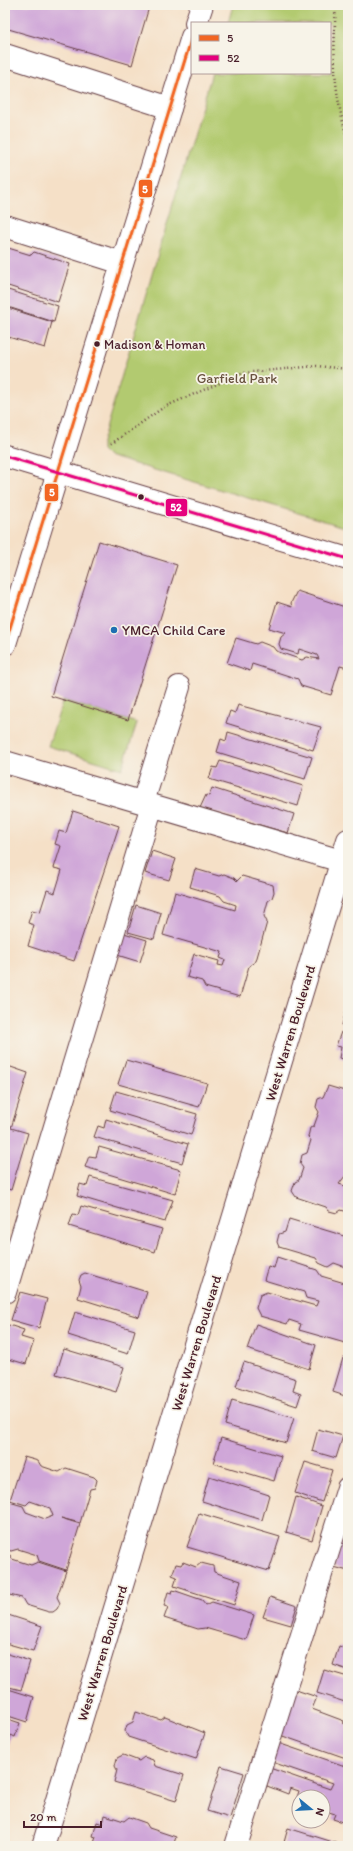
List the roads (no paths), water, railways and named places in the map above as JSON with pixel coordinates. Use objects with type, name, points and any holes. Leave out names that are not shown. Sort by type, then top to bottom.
[{"type":"street","points":[[196,22],[202,5]]},
{"type":"street","points":[[5,644],[191,40]]},
{"type":"street","points":[[5,56],[170,108]]},
{"type":"street","points":[[5,226],[122,263]]},
{"type":"street","points":[[5,456],[348,559]]},
{"type":"street","points":[[5,1292],[148,804],[179,687]]},
{"type":"street","points":[[5,762],[345,862]]},
{"type":"street","name":"West Warren Boulevard","points":[[43,1846],[345,862],[348,840]]},
{"type":"street","points":[[236,1846],[348,1488]]},
{"type":"place","name":"Madison & Homan","points":[[97,344]]},
{"type":"place","name":"YMCA Child Care","points":[[114,630]]},
{"type":"park label","name":"Garfield Park","points":[[237,378]]}]
